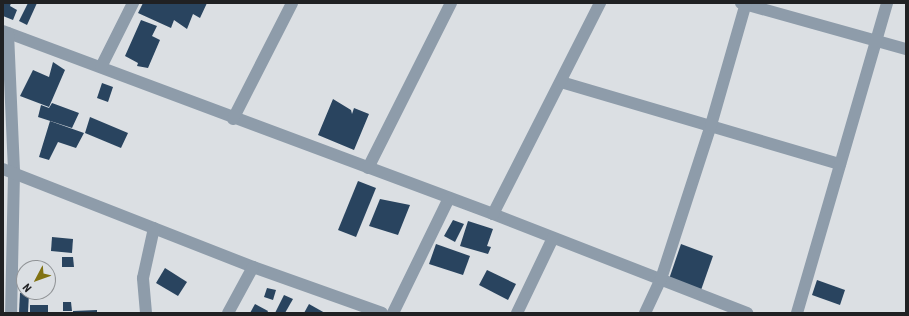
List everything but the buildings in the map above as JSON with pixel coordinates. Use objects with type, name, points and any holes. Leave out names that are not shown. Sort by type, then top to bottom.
[{"type":"street","points":[[102,67],[132,3]]},
{"type":"street","points":[[233,119],[292,3]]},
{"type":"street","points":[[368,168],[451,3]]},
{"type":"street","points":[[493,214],[600,3]]},
{"type":"street","points":[[645,313],[661,279],[711,125],[744,3],[906,49]]},
{"type":"street","points":[[797,313],[887,3]]},
{"type":"street","points":[[10,313],[6,32],[102,67],[233,119],[493,214],[748,313]]},
{"type":"street","points":[[561,82],[840,164]]},
{"type":"street","points":[[9,171],[253,267],[382,313]]},
{"type":"street","points":[[392,313],[449,198]]},
{"type":"street","points":[[146,313],[143,278],[154,228]]},
{"type":"street","points":[[517,313],[553,238]]},
{"type":"street","points":[[228,313],[253,267]]}]
